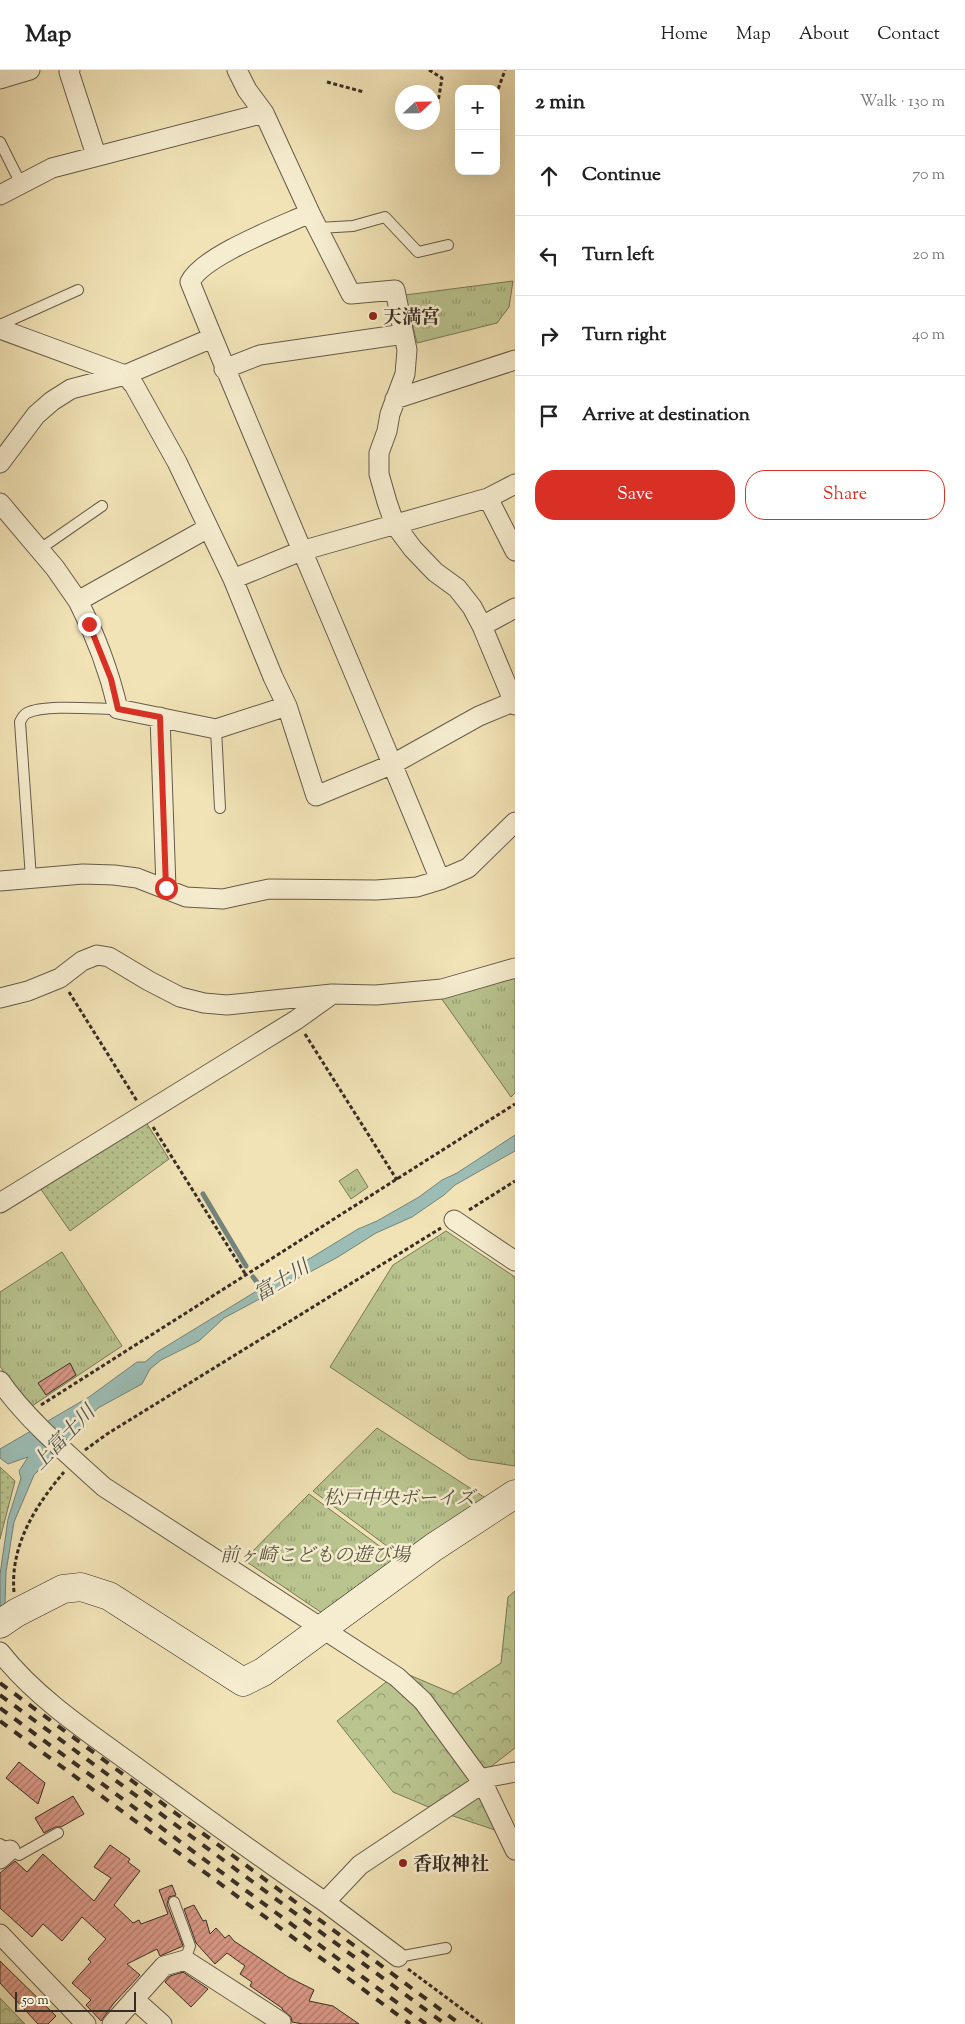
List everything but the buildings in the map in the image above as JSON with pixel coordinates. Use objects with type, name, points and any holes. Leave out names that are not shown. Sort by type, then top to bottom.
[{"type":"street","points":[[0,79],[30,70]]},
{"type":"street","points":[[70,70],[69,72],[96,155]]},
{"type":"street","points":[[0,329],[124,375],[134,385],[177,462],[233,579],[273,677],[287,706],[316,796],[393,764],[479,716],[514,703],[482,626],[472,607],[457,588],[435,572],[412,549],[395,525],[379,474],[379,453],[395,399],[405,374],[407,350],[395,290],[351,294],[264,113],[247,90],[237,70]]},
{"type":"street","points":[[0,195],[52,168],[96,155],[264,113]]},
{"type":"street","points":[[314,220],[226,252],[193,274],[190,282],[224,369],[393,764],[440,880]]},
{"type":"street","points":[[224,369],[260,355],[404,334]]},
{"type":"street","points":[[0,463],[36,415],[52,401],[71,389],[124,375],[212,338]]},
{"type":"street","points":[[395,399],[515,360]]},
{"type":"street","points":[[233,579],[301,551],[488,498],[515,484]]},
{"type":"street","points":[[488,498],[515,551]]},
{"type":"street","points":[[0,503],[40,549],[78,601],[100,649],[111,679],[118,709],[216,728],[287,706]]},
{"type":"street","points":[[78,601],[208,528]]},
{"type":"street","points":[[482,626],[515,608]]},
{"type":"street","points":[[160,717],[166,888]]},
{"type":"street","points":[[0,881],[83,874],[114,875],[137,878],[186,897],[223,899],[269,889],[376,890],[417,887],[468,868],[515,822]]},
{"type":"street","points":[[0,998],[28,991],[60,978],[82,961],[97,955],[109,957],[180,997],[204,1003],[228,1005],[332,994],[376,995],[442,989],[515,968]]},
{"type":"street","points":[[0,1203],[296,1020],[332,994]]},
{"type":"street","points":[[454,1220],[515,1261]]},
{"type":"street","points":[[0,1381],[27,1413],[104,1487],[397,1677],[423,1701],[481,1781],[515,1850]]},
{"type":"street","points":[[8,1618],[63,1589],[81,1588],[109,1596],[243,1682],[263,1672],[434,1547],[515,1494]]},
{"type":"street","points":[[0,1652],[44,1697],[111,1749],[325,1902],[398,1957]]},
{"type":"street","points":[[325,1902],[360,1865],[481,1781],[515,1772]]},
{"type":"street","points":[[0,1934],[86,2024]]},
{"type":"street","points":[[112,2024],[164,1966],[185,1960],[282,2023]]},
{"type":"street","points":[[134,1999],[162,2024]]},
{"type":"lane","points":[[0,142],[21,184]]},
{"type":"lane","points":[[314,220],[353,226],[385,217],[418,252],[448,245]]},
{"type":"lane","points":[[0,325],[78,290]]},
{"type":"lane","points":[[40,549],[102,506]]},
{"type":"lane","points":[[31,878],[20,722],[24,716],[41,709],[118,709]]},
{"type":"lane","points":[[216,728],[220,808]]},
{"type":"lane","points":[[4,1851],[19,1855],[58,1833]]},
{"type":"lane","points":[[174,1902],[190,1946],[185,1960]]},
{"type":"lane","points":[[398,1957],[446,1948]]},
{"type":"path","points":[[429,70],[442,78],[440,90]]},
{"type":"path","points":[[500,85],[505,70]]},
{"type":"path","points":[[327,82],[364,92]]},
{"type":"path","points":[[60,978],[246,1275]]},
{"type":"path","points":[[296,1020],[397,1180]]},
{"type":"path","points":[[27,1413],[515,1104]]},
{"type":"path","points":[[8,1618],[18,1544],[34,1512],[48,1491],[74,1460],[107,1434],[515,1181]]},
{"type":"path","points":[[398,1957],[401,1963],[482,2024]]},
{"type":"green space","points":[[513,281],[509,307],[497,323],[417,343],[405,295]]},
{"type":"green space","points":[[515,973],[515,1093],[511,1097],[439,995]]},
{"type":"green space","points":[[144,1119],[169,1159],[70,1231],[40,1188]]},
{"type":"green space","points":[[357,1169],[368,1187],[351,1199],[339,1181]]},
{"type":"green space","points":[[446,1231],[515,1277],[515,1466],[469,1459],[330,1367],[393,1265]]},
{"type":"green space","points":[[62,1252],[122,1346],[32,1406],[12,1385],[0,1366],[0,1292]]},
{"type":"green space","name":"松戸中央ボーイズ","points":[[377,1428],[487,1499],[403,1558],[313,1491]]},
{"type":"green space","points":[[0,1467],[15,1481],[0,1539]]},
{"type":"green space","name":"前ヶ崎こどもの遊び場","points":[[309,1494],[401,1562],[325,1615],[244,1560]]},
{"type":"green space","points":[[515,1591],[515,1748],[489,1768],[507,1834],[438,1811],[393,1792],[337,1721],[400,1671],[454,1694],[501,1663],[508,1597]]},
{"type":"green space","points":[[0,1998],[25,2024],[0,2024]]},
{"type":"water","points":[[515,1135],[515,1151],[455,1185],[412,1217],[376,1233],[338,1257],[224,1318],[199,1341],[161,1360],[150,1369],[142,1384],[98,1408],[34,1475],[14,1522],[6,1572],[5,1604],[0,1606],[0,1575],[8,1519],[21,1478],[19,1471],[28,1457],[8,1464],[0,1458],[0,1449],[89,1397],[137,1362],[145,1362],[157,1352],[358,1229],[377,1221],[419,1197],[442,1180],[457,1173]]},
{"type":"waterway","points":[[203,1194],[246,1266]]},
{"type":"waterway","name":"富士川","points":[[253,1277],[263,1290]]},
{"type":"railway","points":[[0,1683],[460,2024]]},
{"type":"railway","points":[[0,1695],[445,2024]]},
{"type":"railway","points":[[0,1708],[426,2024]]},
{"type":"railway","points":[[0,1721],[410,2024]]},
{"type":"place","name":"天満宮","points":[[373,316]]},
{"type":"place","name":"香取神社","points":[[403,1863]]},
{"type":"route","points":[[89,624],[111,679],[118,709],[160,717],[166,888]]},
{"type":"water label","name":"上富士川","points":[[63,1437]]}]
